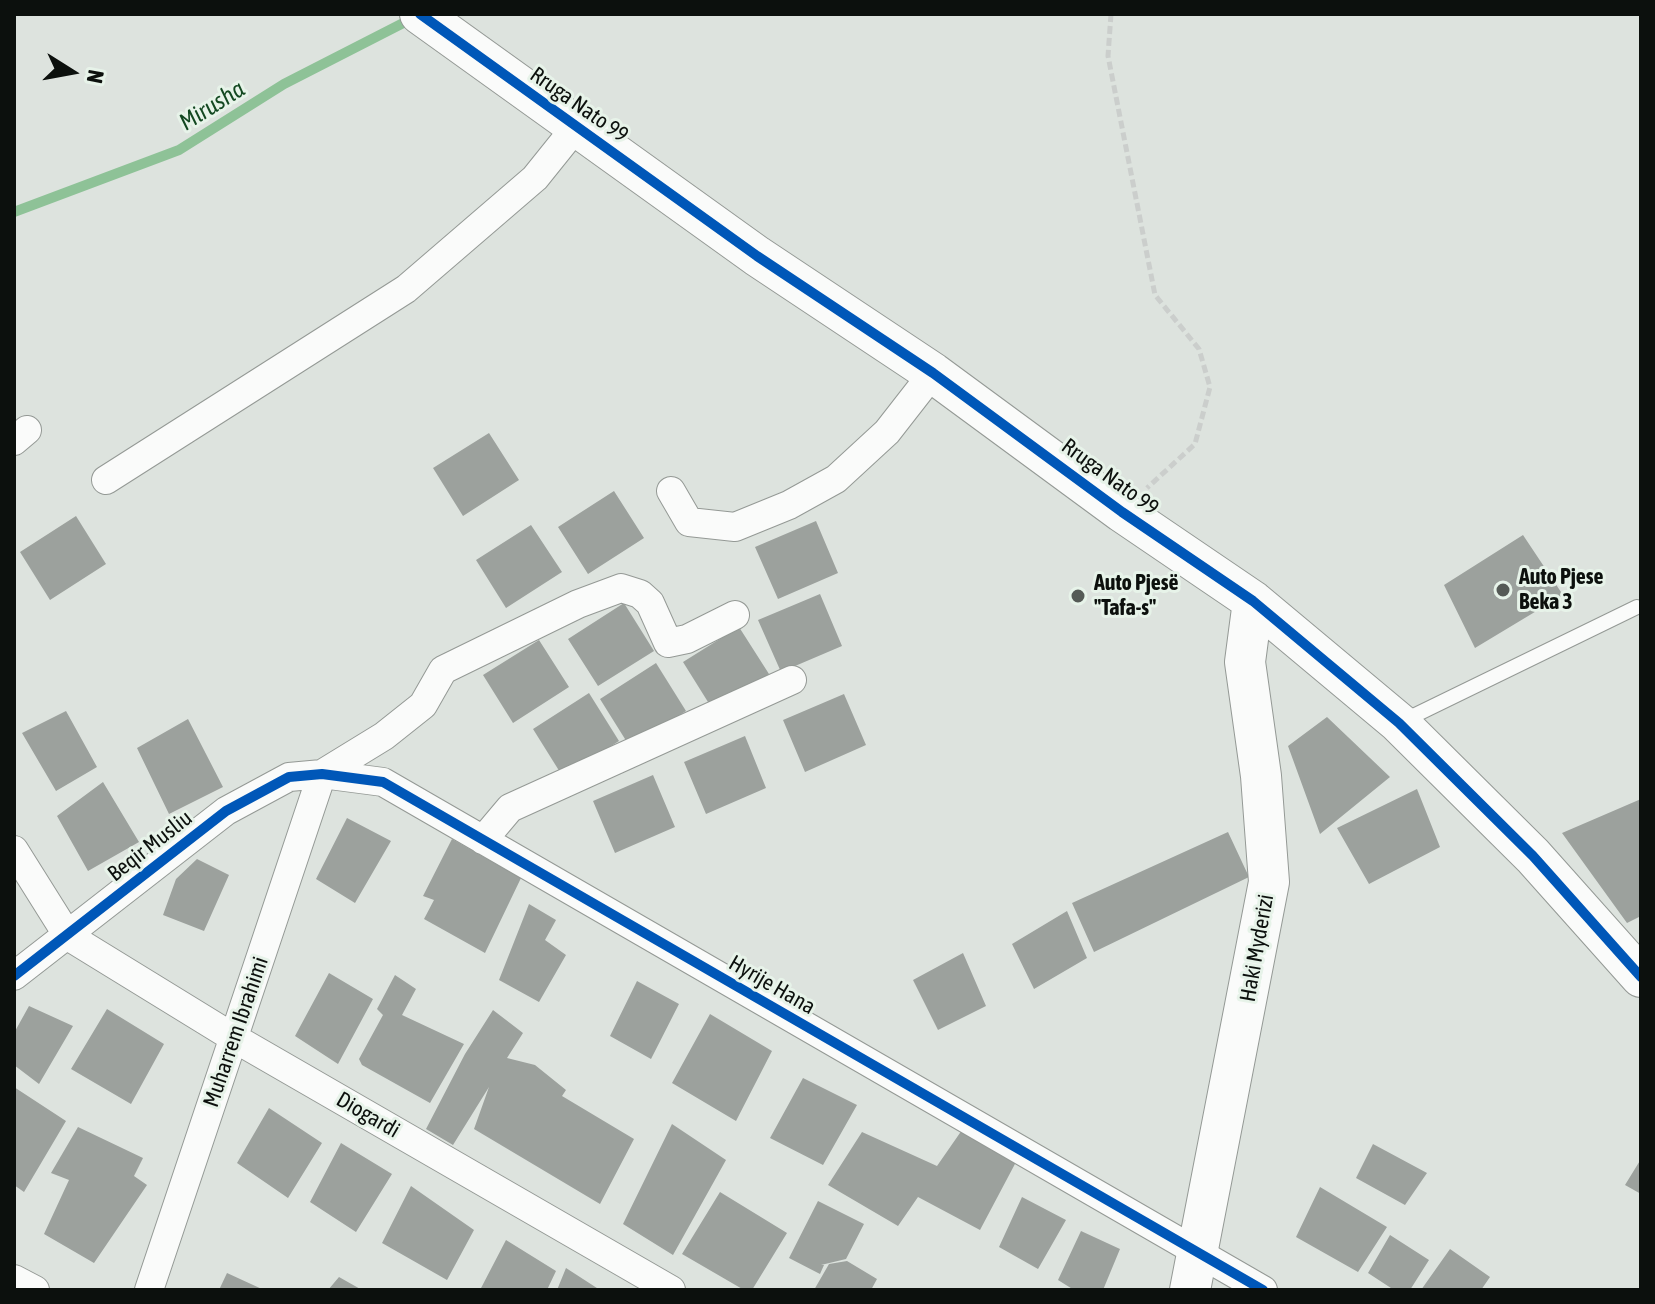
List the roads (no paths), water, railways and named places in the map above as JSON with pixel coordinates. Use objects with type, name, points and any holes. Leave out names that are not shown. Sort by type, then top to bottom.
[{"type":"street","name":"Rruga Nato 99","points":[[420,14],[757,256],[933,373],[1122,512],[1253,601],[1399,723],[1533,856],[1641,977]]},
{"type":"street","points":[[106,480],[406,289],[535,178],[576,127]]},
{"type":"street","points":[[671,491],[689,522],[735,527],[789,505],[836,479],[887,432],[933,373]]},
{"type":"street","points":[[322,774],[384,736],[423,705],[443,670],[578,604],[621,588],[640,594],[650,603],[668,643],[687,639],[735,615]]},
{"type":"street","name":"Haki Myderizi","points":[[1193,1271],[1269,882],[1261,776],[1245,662],[1253,601]]},
{"type":"street","points":[[483,840],[510,808],[792,680]]},
{"type":"street","name":"Hyrije Hana","points":[[322,774],[383,782],[1193,1271],[1263,1290]]},
{"type":"street","name":"Beqir Musliu","points":[[14,976],[226,811],[289,777],[322,774]]},
{"type":"street","name":"Muharrem Ibrahimi","points":[[149,1290],[322,774]]},
{"type":"street","points":[[14,850],[68,936]]},
{"type":"street","name":"Diogardi","points":[[68,936],[234,1038],[671,1290]]},
{"type":"street","points":[[14,1279],[35,1290]]},
{"type":"lane","points":[[1399,723],[1637,607]]},
{"type":"waterway","name":"Mirusha","points":[[14,212],[179,150],[284,84],[413,18]]},
{"type":"place","name":"Auto Pjese Beka 3","points":[[1503,590]]},
{"type":"place","name":"Auto Pjesë \"Tafa-s\"","points":[[1078,596]]}]
